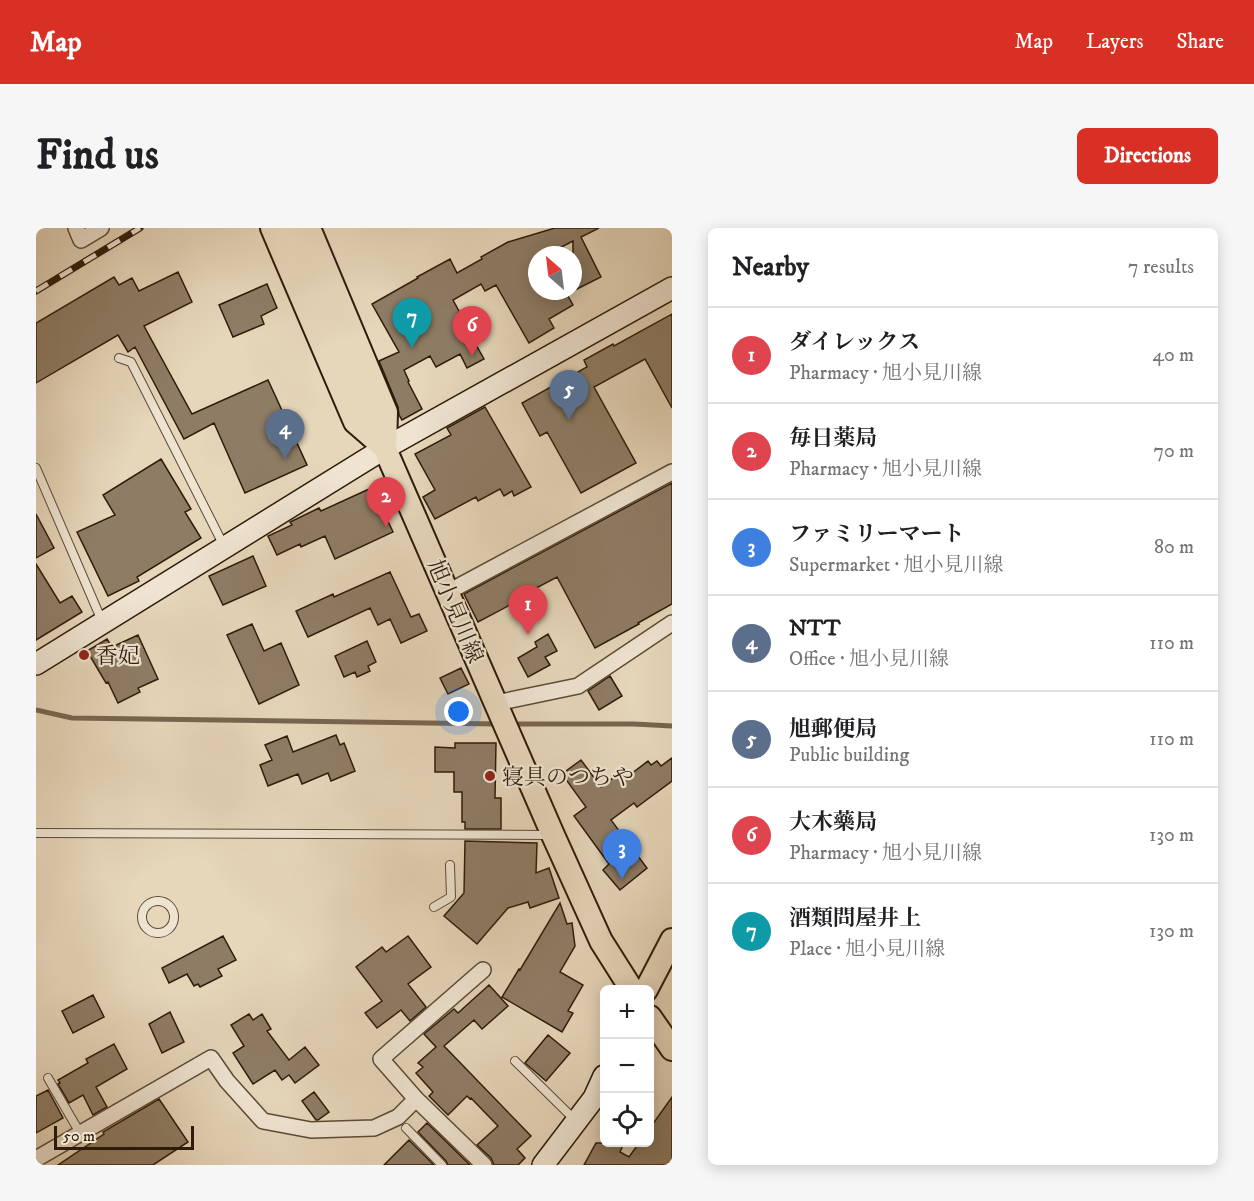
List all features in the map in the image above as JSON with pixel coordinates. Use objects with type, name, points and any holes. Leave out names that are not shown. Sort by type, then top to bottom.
[{"type":"main road","points":[[272,228],[355,422],[385,448]]},
{"type":"main road","name":"旭小見川線","points":[[290,228],[553,835],[601,941],[629,985]]},
{"type":"main road","points":[[309,228],[386,412],[385,448]]},
{"type":"main road","points":[[649,985],[672,940]]},
{"type":"main road","points":[[654,1023],[672,1049]]},
{"type":"street","points":[[75,228],[81,240],[101,228]]},
{"type":"street","points":[[36,664],[385,448],[672,288]]},
{"type":"street","points":[[448,592],[672,472]]},
{"type":"street","points":[[496,703],[578,686],[672,623]]},
{"type":"street","points":[[483,970],[381,1059],[416,1099],[484,1165]]},
{"type":"street","points":[[36,1159],[210,1058],[226,1081],[263,1121],[283,1125],[312,1130],[374,1128],[398,1117],[416,1099]]},
{"type":"street","points":[[543,1165],[594,1098],[600,1085]]},
{"type":"lane","points":[[119,358],[131,362],[225,547]]},
{"type":"lane","points":[[36,468],[103,623]]},
{"type":"lane","points":[[36,833],[553,835]]},
{"type":"lane","points":[[434,907],[451,897],[450,865]]},
{"type":"lane","points":[[153,901],[165,903],[173,912],[172,925],[162,932],[156,933],[149,930],[142,921],[143,909],[153,901]]},
{"type":"lane","points":[[515,1061],[576,1121]]},
{"type":"lane","points":[[48,1078],[80,1133]]},
{"type":"lane","points":[[406,1128],[442,1165]]},
{"type":"building","points":[[555,228],[599,228],[581,237],[601,277],[582,286],[582,246],[573,246],[573,241],[563,246],[528,246],[528,300],[570,300],[573,305],[549,319],[554,328],[529,343],[496,285],[485,291],[481,284],[453,300],[484,359],[467,368],[460,354],[436,367],[430,356],[404,370],[422,409],[402,420],[379,361],[399,352],[372,304],[450,259],[457,273],[508,242]]},
{"type":"building","points":[[178,272],[192,302],[144,326],[192,414],[268,380],[307,465],[245,493],[214,423],[184,439],[135,347],[128,352],[118,335],[36,383],[36,323],[114,277],[119,285],[132,278],[139,291]]},
{"type":"building","points":[[267,284],[277,308],[261,316],[264,324],[233,337],[219,305]]},
{"type":"building","points":[[672,314],[672,408],[645,359],[594,387],[636,463],[581,493],[547,432],[540,436],[522,403],[587,367],[584,360]]},
{"type":"building","points":[[485,407],[531,487],[514,496],[512,491],[504,496],[500,489],[478,501],[476,497],[435,519],[423,497],[435,490],[415,454],[451,435],[447,428]]},
{"type":"building","points":[[161,459],[191,509],[185,512],[201,538],[137,577],[139,581],[108,596],[77,532],[115,515],[103,495]]},
{"type":"building","points":[[672,483],[672,604],[595,648],[557,577],[478,622],[464,594]]},
{"type":"building","points":[[369,489],[382,517],[385,515],[393,532],[335,559],[325,536],[277,555],[268,536],[292,525],[290,522],[319,508],[321,511]]},
{"type":"building","points":[[36,514],[54,548],[36,558]]},
{"type":"building","points":[[253,556],[266,586],[223,605],[209,576]]},
{"type":"building","points":[[36,564],[60,603],[72,596],[82,612],[36,640]]},
{"type":"building","points":[[390,572],[411,617],[419,614],[427,631],[401,643],[390,619],[378,625],[370,608],[308,637],[296,611]]},
{"type":"building","points":[[252,624],[264,651],[281,643],[299,685],[259,704],[227,635]]},
{"type":"building","points":[[548,634],[557,651],[545,657],[550,665],[528,677],[518,658],[537,647],[535,642]]},
{"type":"building","points":[[138,635],[158,679],[138,688],[140,692],[118,703],[108,682],[106,683],[87,651],[107,639],[112,647]]},
{"type":"building","points":[[367,641],[376,662],[368,666],[370,671],[357,677],[355,672],[344,677],[335,656]]},
{"type":"building","points":[[461,668],[469,684],[448,694],[440,678]]},
{"type":"building","points":[[610,676],[622,696],[599,710],[588,691]]},
{"type":"building","points":[[336,735],[340,745],[344,743],[355,771],[331,781],[328,773],[302,784],[298,774],[268,786],[260,765],[272,760],[265,745],[287,736],[293,752]]},
{"type":"building","points":[[455,743],[496,743],[495,798],[501,798],[501,829],[465,829],[465,822],[462,822],[462,792],[454,792],[454,772],[435,772],[435,747],[455,748]]},
{"type":"building","points":[[672,758],[672,781],[637,807],[634,803],[611,820],[647,868],[620,890],[603,870],[609,864],[574,816],[586,807],[562,774],[581,760],[601,787],[622,771],[627,777],[648,761],[651,765],[657,761],[661,766]]},
{"type":"building","points":[[465,841],[537,843],[536,873],[549,868],[559,898],[530,908],[528,902],[508,908],[477,944],[444,916],[464,893]]},
{"type":"building","points":[[560,903],[567,924],[572,923],[575,946],[560,972],[583,985],[568,1011],[573,1013],[562,1032],[502,997]]},
{"type":"building","points":[[223,936],[236,960],[218,969],[222,976],[200,987],[198,984],[194,986],[187,974],[169,983],[162,968]]},
{"type":"building","points":[[408,936],[431,967],[408,984],[426,1007],[410,1021],[401,1010],[377,1028],[365,1013],[382,1001],[356,967],[382,947],[386,952]]},
{"type":"building","points":[[489,985],[508,1006],[482,1029],[474,1020],[444,1046],[531,1136],[517,1149],[525,1158],[518,1165],[494,1165],[491,1158],[477,1145],[498,1126],[471,1098],[467,1096],[448,1115],[429,1096],[433,1092],[416,1073],[423,1067],[418,1063],[436,1047],[424,1034],[454,1009],[458,1013]]},
{"type":"building","points":[[93,995],[104,1017],[73,1033],[62,1011]]},
{"type":"building","points":[[170,1012],[184,1042],[162,1053],[149,1024]]},
{"type":"building","points":[[249,1014],[253,1020],[262,1014],[271,1029],[267,1031],[289,1060],[305,1047],[319,1065],[295,1083],[289,1075],[282,1080],[275,1070],[253,1084],[233,1053],[244,1046],[231,1025]]},
{"type":"building","points":[[548,1035],[570,1053],[546,1081],[525,1063]]},
{"type":"building","points":[[114,1044],[127,1069],[96,1087],[107,1107],[93,1115],[83,1095],[69,1103],[58,1080],[88,1063],[86,1059]]},
{"type":"building","points":[[48,1090],[63,1118],[36,1133],[36,1096]]},
{"type":"building","points":[[314,1092],[329,1112],[318,1120],[302,1101]]},
{"type":"building","points":[[672,1097],[672,1165],[584,1165],[596,1143],[600,1143],[600,1147],[622,1147],[620,1152],[629,1157],[636,1147],[654,1147],[654,1122]]},
{"type":"building","points":[[159,1099],[188,1142],[153,1165],[58,1165],[104,1134],[103,1132]]},
{"type":"building","points":[[427,1123],[470,1165],[448,1165],[418,1132]]},
{"type":"building","points":[[409,1140],[434,1165],[384,1165]]},
{"type":"waterway","points":[[36,710],[72,718],[498,724]]},
{"type":"waterway","points":[[511,724],[672,726]]},
{"type":"railway","points":[[36,291],[140,228]]},
{"type":"place","name":"酒類問屋井上","points":[[412,348]]},
{"type":"place","name":"大木藥局","points":[[472,356]]},
{"type":"place","name":"旭郵便局","points":[[569,420]]},
{"type":"place","name":"NTT","points":[[285,459]]},
{"type":"place","name":"毎日薬局","points":[[386,527]]},
{"type":"place","name":"ダイレックス","points":[[528,635]]},
{"type":"place","name":"香妃","points":[[84,655]]},
{"type":"place","name":"寝具のつちや","points":[[490,776]]},
{"type":"place","name":"ファミリーマート","points":[[622,879]]}]
